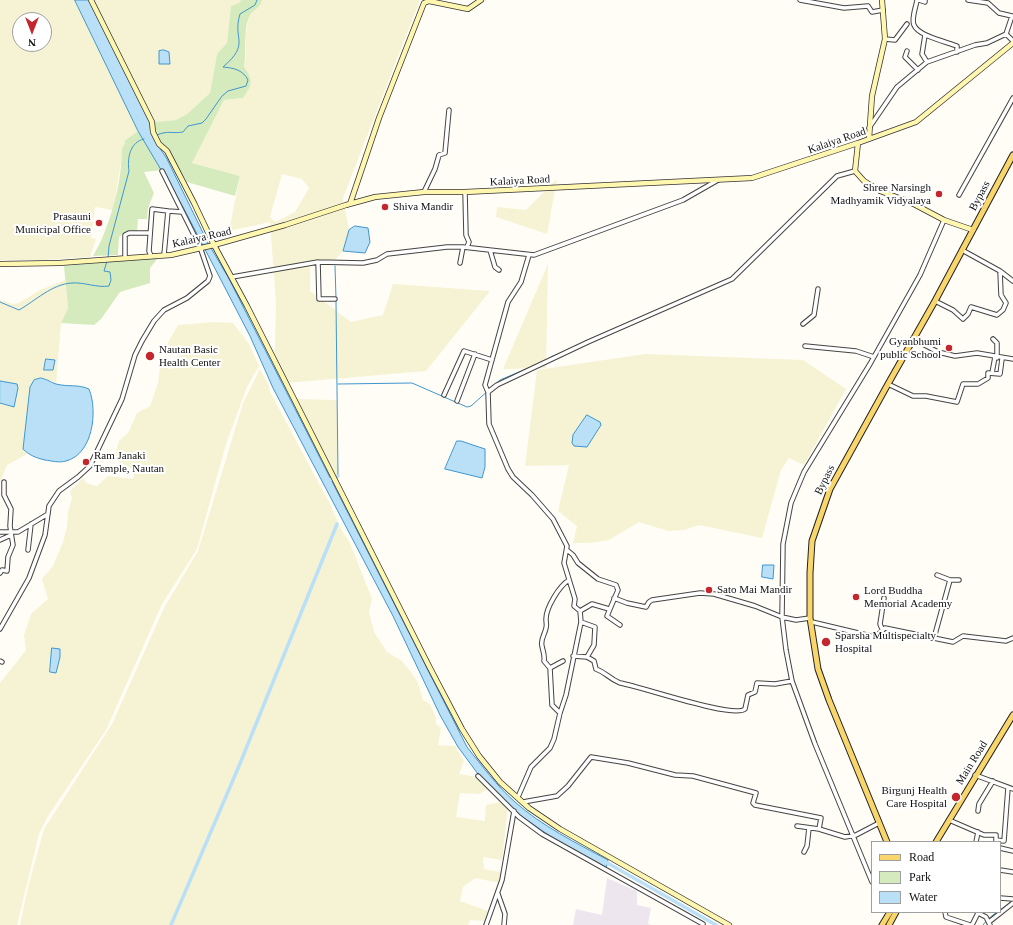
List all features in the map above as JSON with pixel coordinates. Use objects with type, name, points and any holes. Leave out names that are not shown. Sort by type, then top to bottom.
[{"type":"main road","points":[[91,0],[152,122],[153,132],[158,144],[166,151],[194,202],[212,245],[232,277],[462,729],[479,756],[500,782],[523,802],[560,829],[729,925]]},
{"type":"main road","points":[[350,204],[380,118],[424,3],[429,1],[468,9],[481,0]]},
{"type":"main road","points":[[869,140],[875,81],[885,39],[882,0]]},
{"type":"main road","name":"Kalaiya Road","points":[[0,264],[32,264],[164,255],[212,245],[285,225],[350,204],[375,198],[424,192],[465,192],[752,178],[869,140],[916,122],[1013,42]]},
{"type":"main road","points":[[858,143],[856,171],[859,177],[880,191],[910,202],[944,220],[973,230]]},
{"type":"main road","name":"Bypass","points":[[887,841],[825,688],[816,657],[811,620],[812,547],[818,521],[830,489],[935,301],[1013,155]]},
{"type":"main road","name":"Main Road","points":[[937,841],[975,775],[1013,715]]},
{"type":"main road","points":[[882,925],[888,913]]},
{"type":"main road","points":[[889,925],[895,913]]},
{"type":"street","points":[[800,0],[844,8],[868,6],[872,12],[883,10]]},
{"type":"street","points":[[925,0],[925,2],[918,0],[914,26],[925,35],[957,46],[957,52]]},
{"type":"street","points":[[869,129],[897,87],[927,62],[975,45],[987,43],[1006,34],[1012,16],[999,13],[988,4],[968,0]]},
{"type":"street","points":[[885,39],[896,40],[907,24]]},
{"type":"street","points":[[1006,34],[1013,42]]},
{"type":"street","points":[[925,35],[922,54],[927,62]]},
{"type":"street","points":[[907,51],[905,57],[918,70]]},
{"type":"street","points":[[959,195],[1013,98]]},
{"type":"street","points":[[424,192],[435,169],[439,155],[445,153],[449,110]]},
{"type":"street","points":[[0,629],[29,578],[45,535],[49,506],[59,491],[90,466],[122,399],[135,355],[154,321],[164,310],[187,298],[208,281],[210,276],[200,247],[162,171]]},
{"type":"street","points":[[487,391],[588,342],[732,279],[837,176],[856,171]]},
{"type":"street","points":[[232,277],[318,262],[363,263],[377,260],[388,254],[465,247],[529,255],[549,251],[647,212],[683,200],[718,180]]},
{"type":"street","points":[[460,263],[465,247],[469,242],[466,235],[465,192]]},
{"type":"street","points":[[151,256],[150,233],[152,209],[182,212]]},
{"type":"street","points":[[164,255],[168,211]]},
{"type":"street","points":[[871,880],[815,744],[792,680],[786,650],[782,617],[783,544],[791,503],[804,472],[874,357],[920,275],[944,220]]},
{"type":"street","points":[[125,258],[125,235],[129,233],[150,233]]},
{"type":"street","points":[[490,250],[495,267],[499,270]]},
{"type":"street","points":[[962,250],[1000,271],[1013,281]]},
{"type":"street","points":[[518,797],[532,767],[550,748],[554,739],[566,695],[581,622],[580,611],[574,606],[575,599],[564,563],[567,546],[553,519],[513,477],[508,469],[489,424],[487,391],[485,385],[508,302],[521,282],[529,255]]},
{"type":"street","points":[[318,262],[319,299],[334,299]]},
{"type":"street","points":[[935,301],[953,310],[963,319],[968,314],[971,307],[997,315],[1006,305],[1001,295],[1000,271]]},
{"type":"street","points":[[803,324],[814,315],[818,289]]},
{"type":"street","points":[[914,339],[925,346],[947,355],[955,356],[977,353],[1013,359]]},
{"type":"street","points":[[992,373],[996,357],[997,343],[993,339]]},
{"type":"street","points":[[805,346],[856,351],[874,357]]},
{"type":"street","points":[[444,396],[464,351],[492,360]]},
{"type":"street","points":[[457,401],[475,354]]},
{"type":"street","points":[[888,384],[913,396],[926,396],[957,402],[963,384],[978,384],[988,378],[988,373],[1000,374],[1002,358]]},
{"type":"street","points":[[0,573],[2,570],[7,571],[8,557],[12,545],[9,521],[11,509],[2,495],[4,482]]},
{"type":"street","points":[[0,540],[18,532],[48,514]]},
{"type":"street","points":[[28,550],[31,524]]},
{"type":"street","points":[[0,532],[11,534]]},
{"type":"street","points":[[567,550],[573,555],[578,563],[598,578],[616,585],[618,590],[607,616],[620,625]]},
{"type":"street","points":[[937,575],[950,580],[959,580]]},
{"type":"street","points":[[560,713],[552,705],[550,699],[550,668],[544,661],[545,653],[542,647],[542,639],[546,630],[546,620],[558,589],[569,580]]},
{"type":"street","points":[[934,638],[950,580]]},
{"type":"street","points":[[614,598],[627,603],[646,607],[652,600],[700,593],[714,594],[754,606],[782,617],[796,620],[811,620],[875,637],[882,628]]},
{"type":"street","points":[[882,628],[880,624],[884,598]]},
{"type":"street","points":[[580,611],[592,604],[609,609]]},
{"type":"street","points":[[581,622],[595,627],[594,645],[587,657]]},
{"type":"street","points":[[882,628],[953,642],[963,636],[1006,641],[1013,638]]},
{"type":"street","points":[[573,656],[587,657],[594,660],[596,669],[604,672],[609,679],[620,683],[695,704],[735,711],[745,709],[748,695],[755,692],[757,683],[775,684],[792,680]]},
{"type":"street","points":[[550,668],[563,661]]},
{"type":"street","points":[[523,802],[557,796],[568,786],[591,757],[628,763],[675,775],[693,776],[756,793],[753,803],[754,805],[821,818],[819,829]]},
{"type":"street","points":[[975,775],[1013,789]]},
{"type":"street","points":[[478,776],[501,801],[542,834],[703,924]]},
{"type":"street","points":[[978,811],[979,804],[993,781]]},
{"type":"street","points":[[949,820],[985,835],[996,835],[996,841],[1004,841],[1008,788]]},
{"type":"street","points":[[486,925],[502,880],[514,811]]},
{"type":"street","points":[[797,826],[819,829],[845,837],[879,823]]},
{"type":"street","points":[[804,852],[807,846],[809,828]]},
{"type":"street","points":[[976,841],[978,832]]},
{"type":"street","points":[[1001,848],[1013,852]]},
{"type":"street","points":[[1001,870],[1013,872]]},
{"type":"street","points":[[498,894],[505,914],[504,925]]},
{"type":"street","points":[[1001,898],[1013,899]]},
{"type":"street","points":[[945,913],[946,917],[971,925],[978,913],[986,918],[989,923],[1013,903]]},
{"type":"shaded area","points":[[0,0],[75,0],[138,131],[124,141],[125,145],[122,148],[122,157],[113,210],[95,207],[91,238],[96,239],[90,257],[43,260],[0,260]]},
{"type":"shaded area","points":[[94,0],[241,0],[239,3],[231,6],[227,43],[217,54],[210,93],[187,114],[176,120],[156,122],[153,120]]},
{"type":"shaded area","points":[[262,0],[420,0],[343,198],[349,230],[343,251],[332,263],[310,264],[310,291],[351,322],[383,315],[393,284],[490,291],[426,371],[274,384],[276,304],[270,222],[229,231],[240,176],[192,163],[224,100],[243,98],[250,76],[244,67],[246,55],[246,34],[249,16],[261,4]],"holes":[[[282,174],[302,179],[309,188],[295,212],[275,222],[270,217]]]},
{"type":"shaded area","points":[[557,179],[547,234],[496,217],[497,207],[526,210]]},
{"type":"shaded area","points":[[548,264],[546,368],[503,369]]},
{"type":"shaded area","points":[[65,280],[68,308],[61,323],[56,384],[51,380],[30,387],[23,449],[27,454],[7,465],[0,482],[0,403],[10,406],[17,384],[0,381],[0,300],[13,304],[19,303],[40,290]]},
{"type":"shaded area","points":[[215,322],[233,323],[249,344],[259,366],[247,387],[226,444],[197,549],[162,604],[106,730],[48,816],[39,834],[17,925],[0,925],[0,683],[26,650],[24,635],[31,614],[48,599],[42,579],[53,566],[63,542],[72,498],[70,491],[83,478],[86,483],[97,486],[108,476],[133,479],[135,470],[114,459],[119,441],[128,433],[137,413],[150,406],[158,383],[160,367],[170,369],[178,367],[179,355],[165,348],[178,325]]},
{"type":"shaded area","points":[[645,354],[803,360],[846,389],[804,465],[789,458],[781,470],[762,538],[699,525],[684,530],[668,531],[639,522],[609,540],[590,543],[573,543],[577,526],[558,511],[569,465],[525,466],[537,370]]},
{"type":"shaded area","points":[[260,369],[269,386],[270,392],[330,504],[341,529],[350,543],[372,599],[369,612],[374,632],[387,652],[402,661],[418,683],[423,700],[430,704],[436,718],[436,724],[441,728],[438,745],[455,746],[464,761],[459,774],[478,777],[488,788],[480,794],[460,793],[456,817],[485,821],[486,805],[501,802],[508,807],[502,860],[483,857],[484,869],[501,872],[500,883],[475,878],[463,887],[460,901],[488,911],[484,921],[470,920],[468,925],[20,925],[28,887],[44,829],[112,724],[164,608],[198,551],[243,403]]},
{"type":"shaded area","points":[[296,399],[337,400],[338,485],[319,442]]},
{"type":"shaded area","points":[[607,878],[637,891],[637,905],[651,908],[648,924],[652,925],[573,925],[576,909],[602,915]]},
{"type":"green space","points":[[241,0],[262,0],[260,5],[249,17],[246,29],[244,67],[251,82],[250,86],[243,98],[224,100],[192,163],[240,176],[235,196],[187,182],[158,138],[153,120],[156,122],[176,120],[187,114],[210,93],[217,54],[227,43],[231,6],[239,3]]},
{"type":"green space","points":[[138,131],[163,170],[144,172],[154,193],[148,208],[147,219],[138,219],[137,231],[126,231],[119,237],[118,255],[93,256],[104,234],[115,201],[121,169],[122,148],[125,144],[124,141]]},
{"type":"green space","points":[[158,258],[150,268],[150,283],[120,292],[101,319],[94,325],[61,323],[68,308],[64,266]]},
{"type":"water","points":[[75,0],[89,0],[151,123],[154,139],[167,159],[208,243],[228,277],[467,747],[496,783],[525,811],[572,841],[608,860],[606,868],[557,841],[517,813],[481,778],[458,747],[440,715],[393,616],[273,388],[250,336],[183,207],[138,131]]},
{"type":"water","points":[[164,50],[169,52],[170,64],[159,64],[159,51]]},
{"type":"water","points":[[355,226],[368,228],[370,242],[365,253],[343,251],[349,230]]},
{"type":"water","points":[[46,359],[55,360],[53,370],[44,370]]},
{"type":"water","points":[[41,378],[56,384],[89,389],[92,398],[93,420],[88,441],[75,457],[66,461],[58,462],[42,459],[30,455],[23,449],[30,387],[34,380]]},
{"type":"water","points":[[0,381],[17,384],[18,388],[14,407],[0,403]]},
{"type":"water","points":[[587,415],[600,422],[601,425],[587,447],[574,446],[572,443],[573,435]]},
{"type":"water","points":[[457,441],[485,449],[485,467],[482,478],[445,469]]},
{"type":"water","points":[[763,565],[774,565],[773,579],[762,577]]},
{"type":"water","points":[[52,648],[60,649],[60,657],[56,673],[50,672]]},
{"type":"waterway","points":[[157,135],[183,132],[188,126],[202,123],[222,96],[228,91],[246,86],[248,80],[244,74],[234,69],[223,67],[231,59],[239,47],[238,23],[240,14],[255,5],[257,0]]},
{"type":"waterway","points":[[108,258],[109,246],[129,171],[130,151],[135,143],[144,139]]},
{"type":"waterway","points":[[0,302],[19,310],[58,286],[65,284],[77,283],[109,286],[111,280],[110,272],[104,271],[107,261]]},
{"type":"waterway","points":[[335,266],[336,298]]},
{"type":"waterway","points":[[336,301],[338,476]]},
{"type":"waterway","points":[[551,357],[558,354]]},
{"type":"waterway","points":[[338,384],[412,383],[467,407],[471,406],[500,380],[538,364]]},
{"type":"waterway","points":[[328,481],[338,476]]},
{"type":"waterway","points":[[171,925],[239,766],[337,524]]},
{"type":"waterway","points":[[604,861],[716,925]]},
{"type":"waterway","points":[[1001,909],[1006,906]]},
{"type":"waterway","points":[[988,919],[996,913]]},
{"type":"waterway","points":[[983,925],[986,921]]},
{"type":"place","name":"Shree Narsingh Madhyamik Vidyalaya","points":[[939,194]]},
{"type":"place","name":"Shiva Mandir","points":[[385,207]]},
{"type":"place","name":"Prasauni Municipal Office","points":[[99,223]]},
{"type":"place","name":"Gyanbhumi public School","points":[[949,348]]},
{"type":"place","name":"Nautan Basic Health Center","points":[[150,356]]},
{"type":"place","name":"Ram Janaki Temple, Nautan","points":[[86,462]]},
{"type":"place","name":"Sato Mai Mandir","points":[[709,590]]},
{"type":"place","name":"Lord Buddha Memorial Academy","points":[[856,597]]},
{"type":"place","name":"Sparsha Multispecialty Hospital","points":[[826,642]]},
{"type":"place","name":"Birgunj Health Care Hospital","points":[[956,797]]}]
